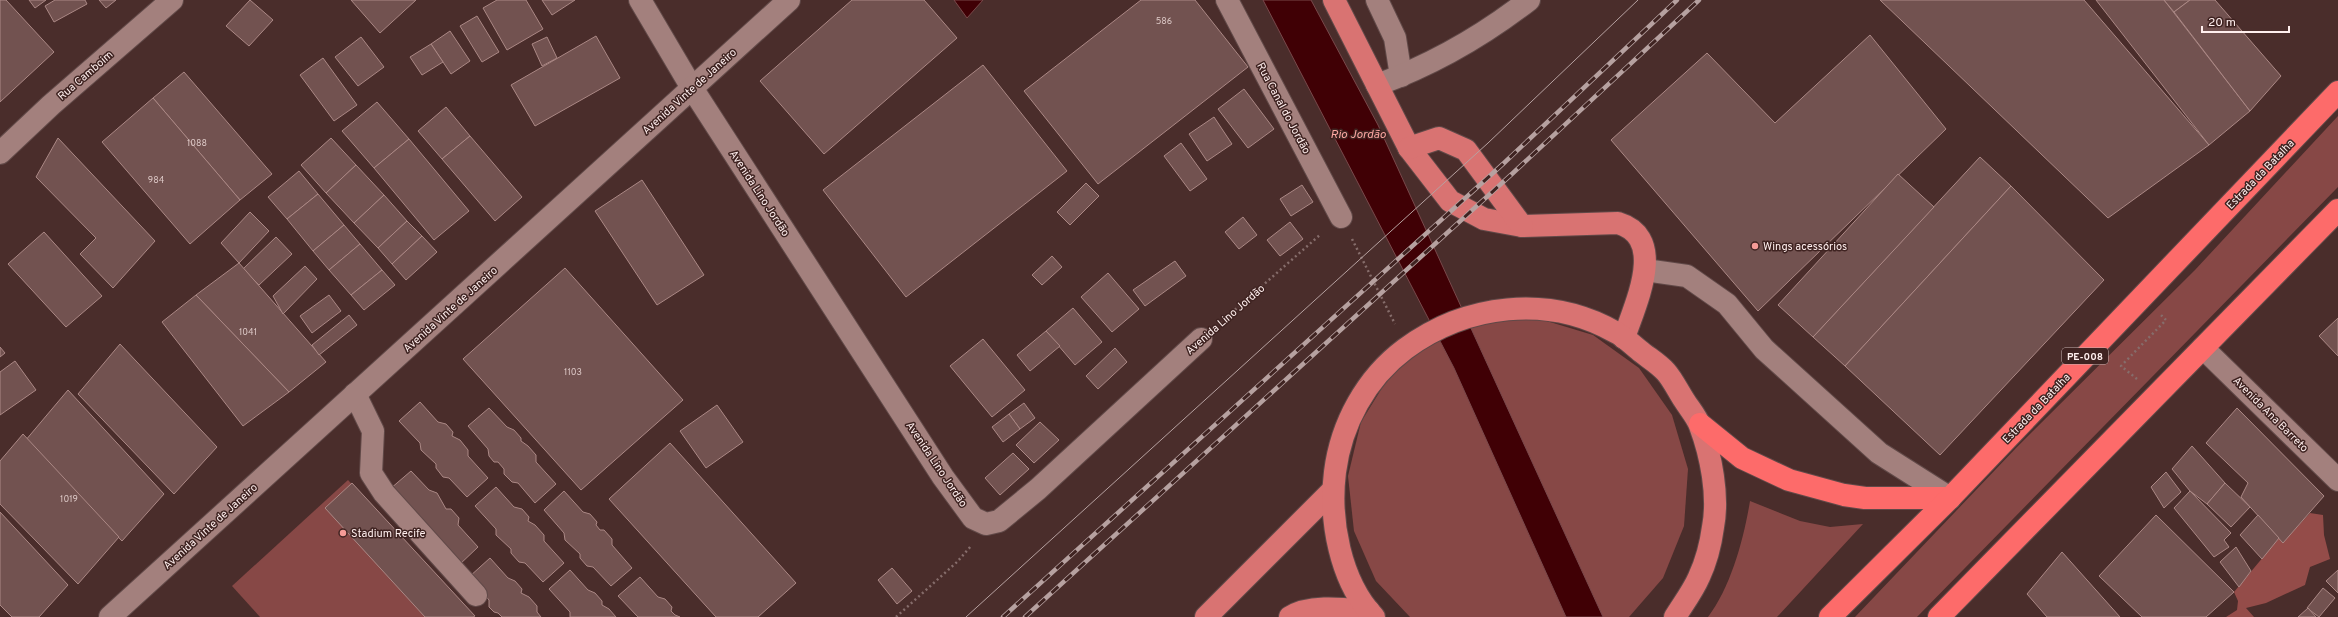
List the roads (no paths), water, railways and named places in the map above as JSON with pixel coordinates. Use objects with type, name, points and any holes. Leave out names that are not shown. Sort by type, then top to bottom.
[{"type":"highway","name":"Estrada da Batalha","points":[[1830,617],[1950,498],[2338,92]]},
{"type":"highway","points":[[1939,617],[2338,210]]},
{"type":"highway","points":[[1700,424],[1742,458],[1789,480],[1844,495],[1865,498],[1950,498]]},
{"type":"main road","points":[[1334,0],[1408,148],[1450,201],[1484,219],[1522,226],[1618,223],[1628,226],[1636,233],[1643,245],[1645,270],[1624,338]]},
{"type":"main road","points":[[1408,148],[1439,138],[1466,150],[1522,226]]},
{"type":"main road","points":[[1371,614],[1348,574],[1335,534],[1332,491],[1337,454],[1349,418],[1368,386],[1394,358],[1416,341],[1450,322],[1479,313],[1514,308],[1549,310],[1584,318],[1616,332],[1665,371],[1700,424],[1714,474],[1714,526],[1700,576],[1675,617]]},
{"type":"main road","points":[[1206,617],[1332,491]]},
{"type":"main road","points":[[1290,617],[1295,614],[1330,608],[1371,614]]},
{"type":"street","name":"Rua Camboim","points":[[0,153],[51,104],[172,0]]},
{"type":"street","name":"Avenida Lino Jordão","points":[[640,0],[692,88],[943,477],[973,518],[986,524],[999,521],[1038,489],[1201,339]]},
{"type":"street","name":"Avenida Vinte de Janeiro","points":[[110,617],[789,0]]},
{"type":"street","name":"Rua Canal do Jordão","points":[[1227,0],[1341,217]]},
{"type":"street","points":[[1377,0],[1395,38],[1401,76]]},
{"type":"street","points":[[1377,85],[1401,76],[1495,26],[1530,0]]},
{"type":"street","points":[[1645,270],[1687,276],[1727,304],[1764,350],[1879,454],[1950,498]]},
{"type":"street","name":"Avenida Ana Barreto","points":[[2203,348],[2338,480]]},
{"type":"street","points":[[355,394],[373,431],[372,473],[384,493],[476,595]]},
{"type":"water","points":[[954,0],[983,0],[967,18]]},
{"type":"water","name":"Rio Jordão","points":[[1263,0],[1311,0],[1378,125],[1603,617],[1566,617],[1454,368]]},
{"type":"tram line","points":[[966,617],[1488,143],[1638,0]]},
{"type":"railway","points":[[1003,617],[1504,163],[1677,0]]},
{"type":"railway","points":[[1025,617],[1513,173],[1699,0]]},
{"type":"place","name":"Wings acessórios","points":[[1755,246]]},
{"type":"place","name":"Stadium Recife","points":[[343,533]]}]
